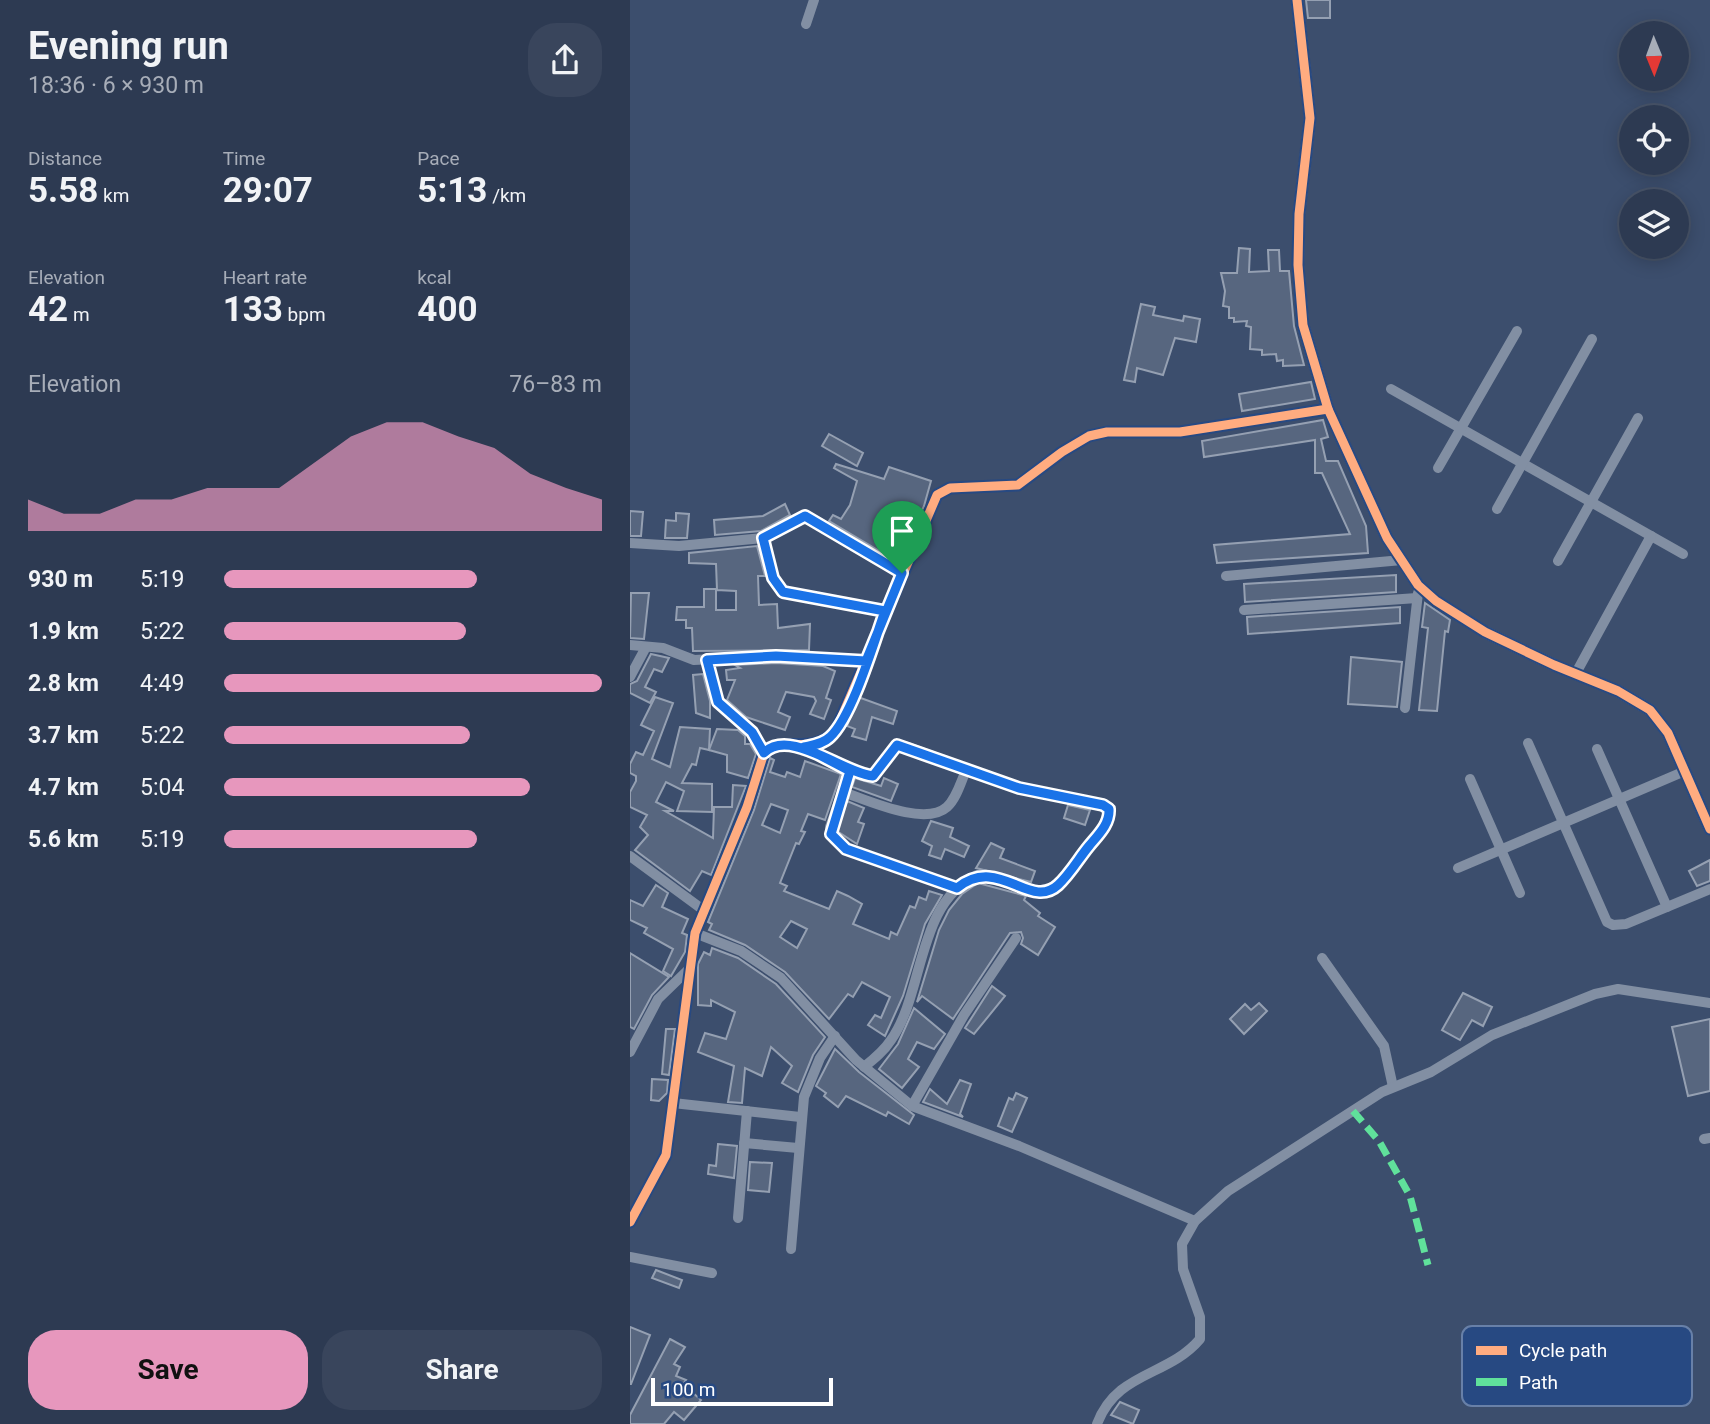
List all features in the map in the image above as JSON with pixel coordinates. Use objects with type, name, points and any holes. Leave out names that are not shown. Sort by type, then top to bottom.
[{"type":"street","points":[[806,24],[814,0]]},
{"type":"street","points":[[1297,0],[1310,118],[1299,214],[1298,265],[1307,344],[1328,408],[1387,538],[1418,592],[1405,708]]},
{"type":"street","points":[[1438,468],[1517,331]]},
{"type":"street","points":[[1497,509],[1592,339]]},
{"type":"street","points":[[1391,389],[1683,554]]},
{"type":"street","points":[[631,1220],[666,1155],[695,933],[702,909],[747,807],[764,753],[777,745],[804,747],[828,739],[836,730],[932,502],[944,490],[1018,485],[1089,436],[1107,432],[1180,432],[1328,408]]},
{"type":"street","points":[[1558,561],[1638,418]]},
{"type":"street","points":[[630,543],[679,545],[763,538],[805,516],[902,573]]},
{"type":"street","points":[[1576,673],[1651,536]]},
{"type":"street","points":[[763,538],[773,578],[783,592],[885,611]]},
{"type":"street","points":[[1226,576],[1402,560]]},
{"type":"street","points":[[1244,610],[1418,592],[1485,632],[1618,691],[1650,710],[1668,733],[1710,829]]},
{"type":"street","points":[[630,645],[707,660],[776,656],[866,661]]},
{"type":"street","points":[[630,677],[646,647]]},
{"type":"street","points":[[707,660],[718,702],[752,732],[764,753]]},
{"type":"street","points":[[1528,744],[1607,922],[1613,925],[1626,924],[1710,889]]},
{"type":"street","points":[[804,747],[850,771],[873,776],[897,745],[1019,788],[1103,805],[1109,809],[1110,817],[1057,886],[1047,891],[1024,888],[985,875],[969,879],[957,888],[936,919],[910,1001],[892,1039],[864,1067]]},
{"type":"street","points":[[1597,748],[1667,907]]},
{"type":"street","points":[[843,792],[908,813],[936,813],[945,809],[953,799],[967,768]]},
{"type":"street","points":[[850,771],[830,827],[836,841],[846,849],[957,888]]},
{"type":"street","points":[[1458,868],[1685,771]]},
{"type":"street","points":[[1470,779],[1520,892]]},
{"type":"street","points":[[630,856],[702,909]]},
{"type":"street","points":[[695,933],[741,951],[767,968],[794,990],[864,1067],[912,1106],[1019,1146],[1195,1221]]},
{"type":"street","points":[[912,1106],[964,1015],[1016,938]]},
{"type":"street","points":[[1322,958],[1384,1046],[1393,1087]]},
{"type":"street","points":[[630,1052],[658,999],[690,968]]},
{"type":"street","points":[[1097,1424],[1104,1405],[1117,1391],[1189,1349],[1200,1339],[1200,1317],[1183,1269],[1182,1244],[1195,1221],[1228,1191],[1393,1087],[1431,1072],[1492,1035],[1609,990],[1710,1003]]},
{"type":"street","points":[[791,1249],[800,1117],[809,1080],[835,1036]]},
{"type":"street","points":[[673,1103],[800,1117]]},
{"type":"street","points":[[738,1218],[747,1111]]},
{"type":"street","points":[[744,1143],[798,1148]]},
{"type":"street","points":[[630,1257],[712,1273]]},
{"type":"building","points":[[1306,0],[1330,0],[1330,18],[1308,18]]},
{"type":"building","points":[[1239,248],[1250,249],[1249,272],[1269,271],[1268,250],[1279,250],[1280,271],[1289,271],[1294,326],[1304,365],[1283,366],[1283,360],[1277,361],[1276,354],[1262,355],[1262,350],[1250,349],[1251,327],[1246,326],[1247,321],[1234,322],[1234,318],[1229,318],[1229,307],[1223,306],[1225,291],[1221,273],[1237,273]]},
{"type":"building","points":[[1141,304],[1155,307],[1153,315],[1183,321],[1184,316],[1200,319],[1196,342],[1175,338],[1163,375],[1137,368],[1135,382],[1124,380]]},
{"type":"building","points":[[1311,382],[1315,399],[1242,411],[1239,394]]},
{"type":"building","points":[[1323,420],[1328,437],[1321,439],[1326,461],[1338,461],[1366,526],[1368,553],[1217,563],[1214,545],[1350,534],[1322,473],[1315,473],[1315,440],[1204,457],[1202,441]]},
{"type":"building","points":[[829,434],[863,453],[857,466],[822,446]]},
{"type":"building","points":[[836,464],[884,479],[889,467],[931,481],[924,506],[898,562],[829,521],[833,515],[841,519],[850,505],[857,481],[834,468]]},
{"type":"building","points":[[785,504],[790,515],[761,531],[715,535],[714,520],[763,516]]},
{"type":"building","points":[[630,511],[643,512],[641,536],[630,536]]},
{"type":"building","points":[[676,513],[689,514],[687,538],[665,538],[666,520],[676,521]]},
{"type":"building","points":[[757,546],[765,576],[758,576],[759,605],[777,604],[778,628],[810,624],[809,650],[693,651],[692,628],[686,628],[686,620],[676,620],[677,607],[704,607],[704,589],[716,589],[716,610],[736,610],[736,591],[717,590],[716,564],[689,563],[689,553]]},
{"type":"building","points":[[1396,575],[1396,592],[1245,602],[1244,584]]},
{"type":"building","points":[[631,593],[649,593],[644,639],[630,638]]},
{"type":"building","points":[[1425,603],[1450,620],[1448,632],[1445,631],[1437,711],[1419,710],[1428,628],[1422,627]]},
{"type":"building","points":[[1400,607],[1400,623],[1248,634],[1247,617]]},
{"type":"building","points":[[651,654],[669,658],[662,672],[654,669],[645,687],[656,692],[650,703],[630,693],[630,684],[637,681]]},
{"type":"building","points":[[1351,657],[1402,662],[1397,707],[1348,704]]},
{"type":"building","points":[[776,663],[823,666],[835,671],[826,698],[831,700],[824,719],[810,714],[816,701],[814,697],[786,692],[778,712],[790,717],[785,730],[746,717],[727,700],[735,680],[727,680],[726,670],[740,668],[735,665]]},
{"type":"building","points":[[703,674],[710,701],[710,718],[696,713],[693,675]]},
{"type":"building","points":[[655,697],[673,703],[652,759],[670,767],[680,727],[710,729],[709,750],[700,748],[696,765],[692,764],[682,783],[712,784],[712,812],[677,811],[684,791],[666,782],[656,802],[674,811],[665,811],[713,838],[714,807],[732,807],[733,785],[746,786],[711,875],[702,871],[690,891],[635,850],[648,835],[640,827],[647,815],[630,807],[630,792],[636,776],[630,773],[630,764],[636,752],[643,755],[654,731],[641,725]]},
{"type":"building","points":[[858,697],[897,711],[893,724],[872,717],[866,740],[852,736],[855,729],[847,726]]},
{"type":"building","points":[[717,729],[738,730],[745,736],[745,744],[750,744],[756,754],[748,778],[727,772],[727,755],[709,750]]},
{"type":"building","points":[[770,758],[774,760],[770,772],[785,777],[787,772],[800,777],[805,761],[841,774],[825,820],[808,814],[801,831],[805,832],[799,844],[796,843],[780,883],[787,886],[784,891],[829,909],[837,891],[848,896],[862,904],[853,924],[889,939],[891,932],[897,935],[910,906],[915,908],[919,897],[926,900],[929,891],[942,895],[925,924],[903,996],[885,1036],[868,1025],[875,1015],[881,1018],[890,997],[862,982],[853,997],[848,994],[829,1019],[785,972],[745,945],[709,930],[712,924],[708,922],[754,810]],"holes":[[[771,804],[788,810],[780,833],[762,825]],[[791,921],[807,929],[797,948],[780,937]]]},
{"type":"building","points":[[855,778],[881,786],[884,778],[898,784],[891,801],[852,787]]},
{"type":"building","points":[[847,801],[864,808],[858,822],[864,824],[857,844],[837,831]]},
{"type":"building","points":[[1068,805],[1090,810],[1085,825],[1064,818]]},
{"type":"building","points":[[931,821],[953,828],[950,837],[969,846],[964,857],[945,849],[941,859],[929,855],[932,846],[922,841]]},
{"type":"building","points":[[991,843],[1004,849],[1000,858],[1035,871],[1031,882],[976,868]]},
{"type":"building","points":[[1710,860],[1710,881],[1697,886],[1689,871]]},
{"type":"building","points":[[978,883],[1026,896],[1024,900],[1040,913],[1038,916],[1055,927],[1038,955],[1021,944],[1021,932],[1010,933],[953,1019],[922,996],[917,1002],[939,930],[949,910],[962,894]]},
{"type":"building","points":[[656,885],[668,893],[662,907],[688,919],[682,933],[687,935],[685,952],[671,976],[663,971],[673,949],[644,933],[647,928],[630,920],[630,900],[643,906]]},
{"type":"building","points":[[712,948],[738,958],[776,984],[825,1037],[813,1055],[798,1092],[782,1083],[792,1066],[771,1047],[762,1076],[745,1068],[742,1103],[728,1102],[734,1066],[698,1052],[705,1033],[726,1039],[735,1012],[711,1000],[711,1006],[698,1005],[698,964],[704,952],[710,955]]},
{"type":"building","points":[[630,953],[669,977],[652,995],[634,1029],[630,1027]]},
{"type":"building","points":[[992,986],[1005,996],[974,1034],[965,1028]]},
{"type":"building","points":[[1463,993],[1492,1007],[1483,1026],[1472,1020],[1460,1040],[1442,1030]]},
{"type":"building","points":[[1259,1003],[1267,1011],[1244,1034],[1230,1019],[1245,1004],[1251,1010]]},
{"type":"building","points":[[914,1008],[945,1034],[934,1049],[917,1042],[908,1059],[919,1067],[902,1088],[879,1069],[898,1044]]},
{"type":"building","points":[[1710,1019],[1710,1091],[1688,1096],[1672,1027]]},
{"type":"building","points":[[666,1029],[675,1029],[669,1075],[662,1074]]},
{"type":"building","points":[[835,1049],[859,1072],[914,1115],[909,1124],[888,1112],[886,1116],[846,1096],[838,1107],[824,1096],[826,1093],[816,1086]]},
{"type":"building","points":[[652,1079],[668,1080],[667,1093],[659,1101],[651,1100]]},
{"type":"building","points":[[960,1080],[971,1084],[960,1114],[963,1117],[923,1102],[930,1089],[947,1104]]},
{"type":"building","points":[[1016,1093],[1027,1098],[1012,1132],[998,1126],[1009,1098],[1013,1100]]},
{"type":"building","points":[[718,1144],[737,1146],[734,1178],[708,1174],[709,1165],[716,1166]]},
{"type":"building","points":[[750,1162],[772,1163],[769,1192],[748,1190]]},
{"type":"building","points":[[656,1270],[682,1280],[679,1288],[652,1278]]},
{"type":"building","points":[[630,1327],[650,1335],[631,1384],[630,1384]]},
{"type":"building","points":[[670,1339],[685,1347],[674,1364],[680,1367],[676,1376],[686,1380],[683,1384],[701,1400],[684,1420],[674,1412],[664,1424],[630,1424],[630,1415]]},
{"type":"building","points":[[1120,1402],[1139,1410],[1133,1424],[1111,1415]]},
{"type":"marked path","points":[[1353,1111],[1379,1141],[1410,1196],[1428,1265]]},
{"type":"cycle path","points":[[1297,0],[1310,118],[1299,214],[1298,265],[1303,325],[1328,409],[1387,538],[1418,585],[1436,601],[1485,632],[1554,665],[1618,691],[1650,710],[1668,733],[1710,829]]},
{"type":"cycle path","points":[[630,1222],[666,1155],[695,933],[747,807],[764,753],[779,745],[817,742],[836,730],[937,495],[950,488],[1018,485],[1062,452],[1089,436],[1107,432],[1180,432],[1328,409]]},
{"type":"route","points":[[902,573],[805,516],[774,535],[763,538],[773,578],[783,592],[885,611],[866,661],[852,697],[836,730],[828,739],[817,745],[804,747],[834,764],[850,771],[830,827],[831,834],[846,849],[957,888],[977,875],[985,875],[1024,888],[1047,891],[1057,886],[1107,824],[1109,809],[1091,802],[1019,788],[897,745],[891,750],[879,772],[873,776],[834,764],[804,747],[777,745],[768,748],[764,753],[752,732],[718,702],[707,660],[776,656],[866,661],[902,573]]}]
